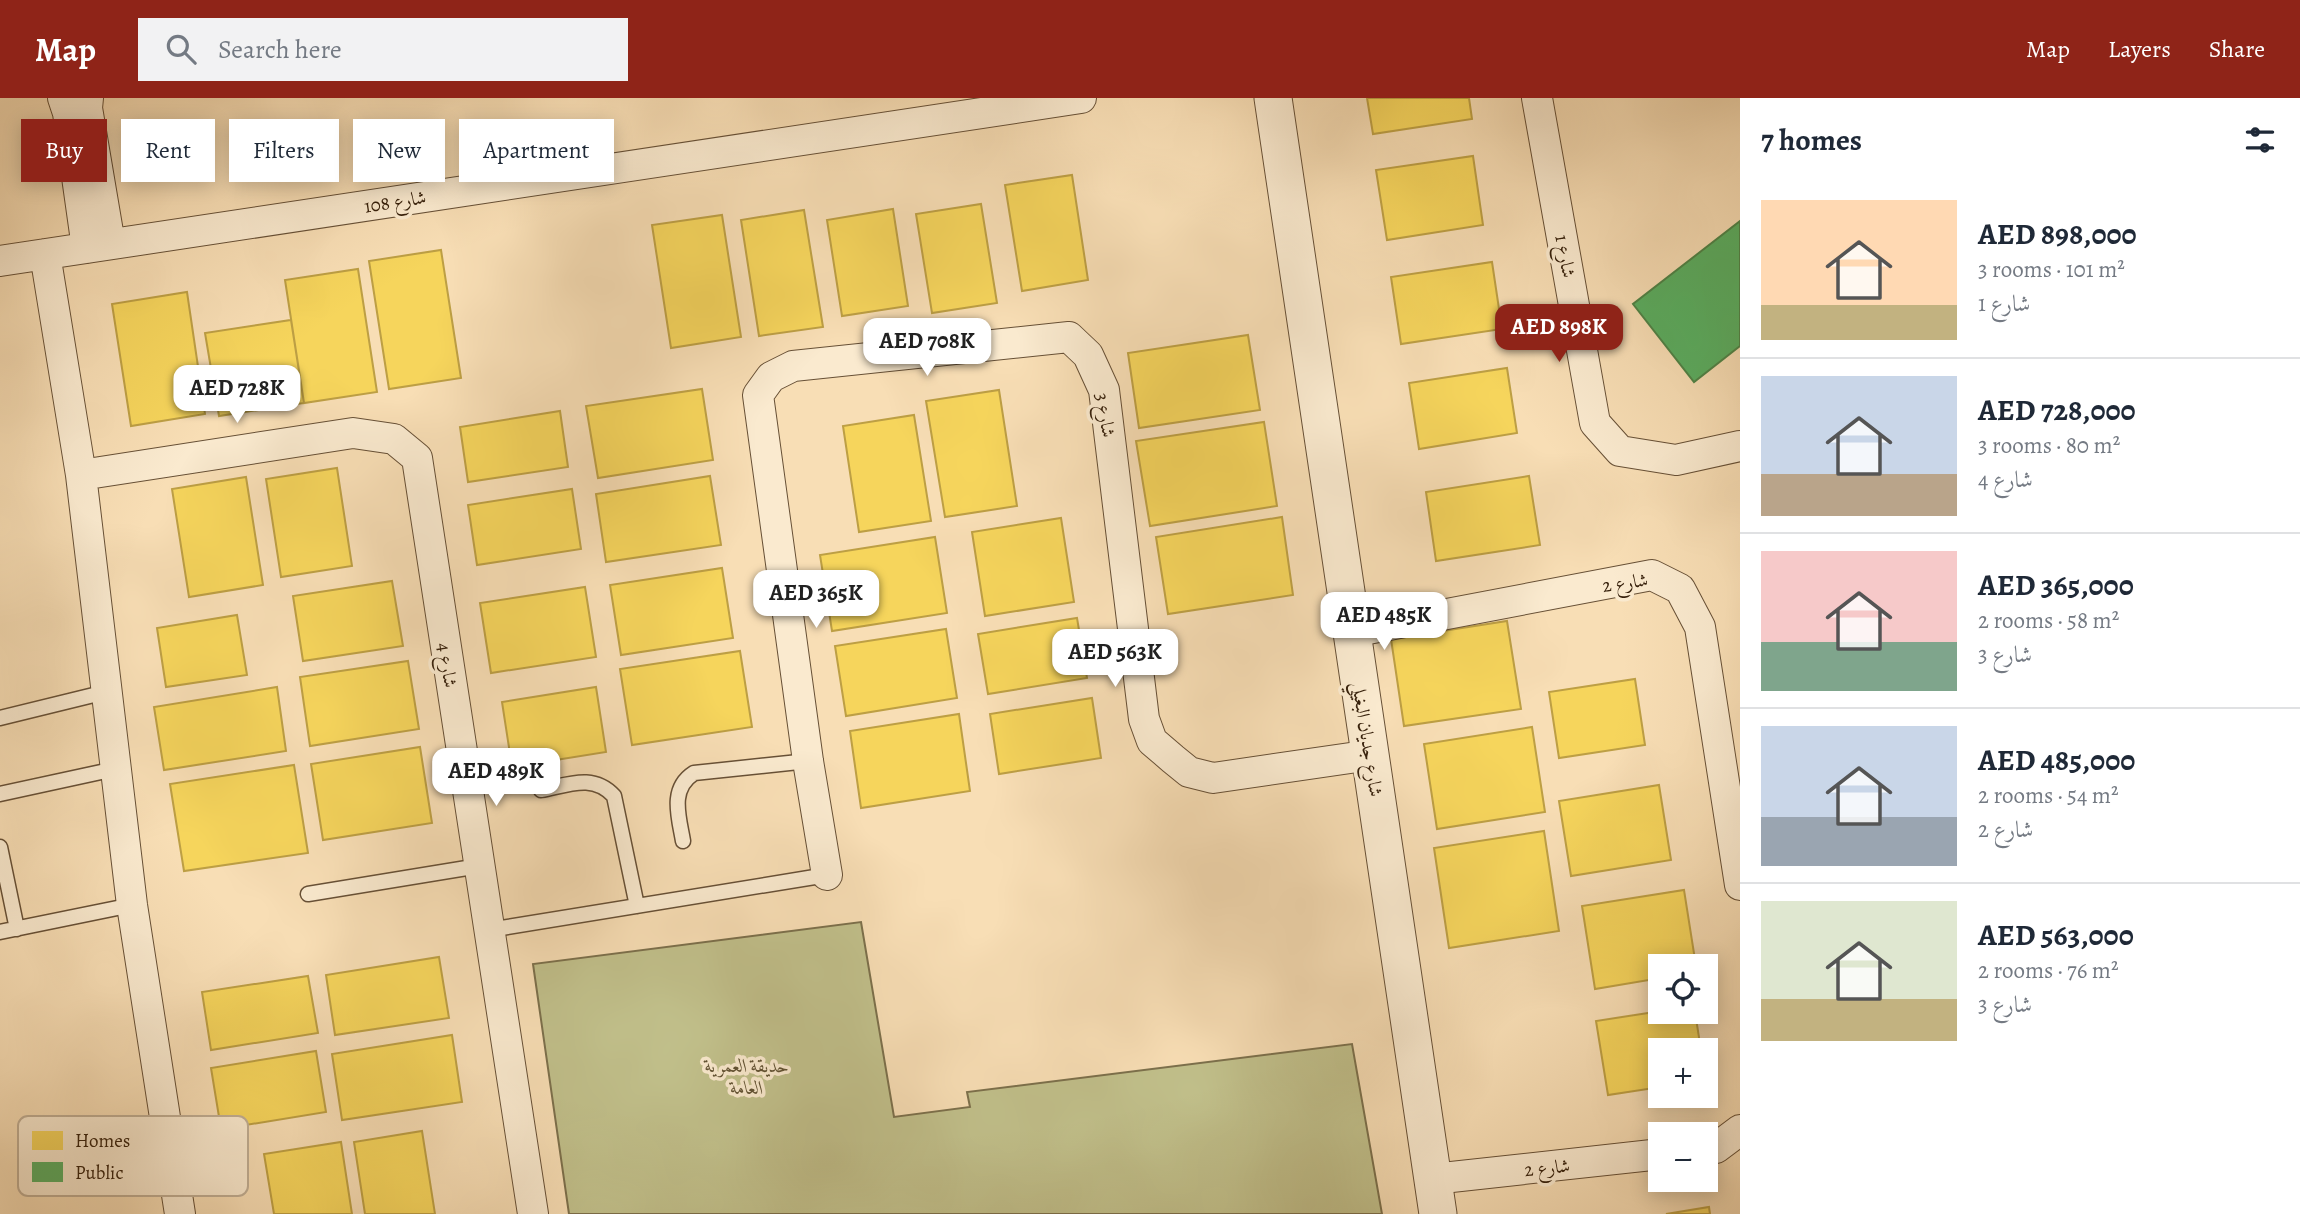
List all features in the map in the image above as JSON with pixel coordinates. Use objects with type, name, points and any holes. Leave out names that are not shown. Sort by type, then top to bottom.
[{"type":"street","points":[[63,98],[99,246]]},
{"type":"street","points":[[88,98],[99,246]]},
{"type":"street","name":"شارع 108","points":[[0,261],[1081,98]]},
{"type":"street","name":"شارع جديان البغيلي","points":[[1273,98],[1436,1197]]},
{"type":"street","name":"شارع 1","points":[[1537,98],[1595,423],[1620,451],[1676,460],[1740,446]]},
{"type":"street","points":[[45,254],[81,475],[132,905],[165,1116]]},
{"type":"street","name":"شارع 3","points":[[827,875],[808,761],[758,395],[771,377],[793,366],[1069,337],[1087,355],[1104,390],[1144,719],[1152,741],[1189,772],[1213,778],[1371,755]]},
{"type":"street","name":"شارع 4","points":[[81,475],[353,433],[394,439],[417,458],[533,1214]]},
{"type":"street","name":"شارع 2","points":[[1352,632],[1651,575],[1680,589],[1700,627],[1740,885]]},
{"type":"street","points":[[1718,1146],[1740,1130]]},
{"type":"street","name":"شارع 2","points":[[1436,1197],[1648,1156]]},
{"type":"street","points":[[177,1196],[180,1214]]},
{"type":"lane","points":[[0,718],[106,692]]},
{"type":"lane","points":[[683,841],[676,802],[685,779],[694,774],[808,761]]},
{"type":"lane","points":[[0,794],[115,769]]},
{"type":"lane","points":[[541,790],[581,782],[596,783],[605,786],[614,796],[637,906]]},
{"type":"lane","points":[[0,847],[17,929]]},
{"type":"lane","points":[[308,894],[479,866]]},
{"type":"lane","points":[[489,930],[827,875]]},
{"type":"lane","points":[[0,932],[132,905]]},
{"type":"green space","name":"حديقة العمرية العامة","points":[[861,922],[894,1117],[970,1107],[967,1092],[1352,1044],[1382,1214],[569,1214],[533,964]]},
{"type":"building: Homes","points":[[1367,98],[1469,98],[1472,119],[1373,134]]},
{"type":"building: Homes","points":[[1473,156],[1483,225],[1387,240],[1376,170]]},
{"type":"building: Homes","points":[[1072,175],[1088,280],[1022,291],[1005,185]]},
{"type":"building: Homes","points":[[981,204],[997,303],[932,313],[916,214]]},
{"type":"building: Homes","points":[[893,209],[908,306],[842,316],[827,220]]},
{"type":"building: Homes","points":[[804,210],[823,327],[759,336],[741,220]]},
{"type":"building: Homes","points":[[722,215],[741,337],[671,348],[652,225]]},
{"type":"building: Homes","points":[[441,250],[461,378],[389,389],[369,261]]},
{"type":"building: Homes","points":[[1492,262],[1502,329],[1401,344],[1391,277]]},
{"type":"building: Homes","points":[[358,269],[377,392],[304,403],[285,280]]},
{"type":"building: Homes","points":[[187,292],[205,414],[131,426],[112,304]]},
{"type":"building: Homes","points":[[291,320],[304,403],[219,416],[205,333]]},
{"type":"building: Homes","points":[[1248,335],[1260,410],[1139,428],[1128,353]]},
{"type":"building: Homes","points":[[1507,368],[1517,433],[1419,449],[1409,383]]},
{"type":"building: Homes","points":[[702,389],[713,460],[598,478],[586,406]]},
{"type":"building: Homes","points":[[999,390],[1017,506],[945,517],[926,401]]},
{"type":"building: Homes","points":[[560,411],[568,467],[468,482],[460,427]]},
{"type":"building: Homes","points":[[914,415],[931,521],[859,532],[843,426]]},
{"type":"building: Homes","points":[[1264,422],[1277,506],[1150,526],[1136,441]]},
{"type":"building: Homes","points":[[337,468],[352,566],[281,577],[266,479]]},
{"type":"building: Homes","points":[[710,476],[721,545],[606,562],[596,494]]},
{"type":"building: Homes","points":[[1529,476],[1540,545],[1436,561],[1426,492]]},
{"type":"building: Homes","points":[[246,477],[263,585],[189,597],[172,489]]},
{"type":"building: Homes","points":[[572,489],[581,549],[477,565],[468,505]]},
{"type":"building: Homes","points":[[1282,517],[1293,595],[1168,614],[1156,537]]},
{"type":"building: Homes","points":[[1061,518],[1074,602],[985,616],[972,532]]},
{"type":"building: Homes","points":[[935,537],[947,613],[832,631],[820,555]]},
{"type":"building: Homes","points":[[722,568],[733,638],[621,655],[610,585]]},
{"type":"building: Homes","points":[[392,581],[403,646],[303,661],[293,596]]},
{"type":"building: Homes","points":[[585,587],[596,657],[491,673],[480,603]]},
{"type":"building: Homes","points":[[237,615],[247,675],[166,687],[157,628]]},
{"type":"building: Homes","points":[[1077,618],[1087,678],[988,694],[978,634]]},
{"type":"building: Homes","points":[[1507,621],[1521,709],[1404,726],[1391,639]]},
{"type":"building: Homes","points":[[946,629],[957,698],[846,716],[835,646]]},
{"type":"building: Homes","points":[[740,651],[752,727],[632,745],[620,669]]},
{"type":"building: Homes","points":[[408,661],[419,729],[310,746],[300,677]]},
{"type":"building: Homes","points":[[1635,679],[1645,745],[1559,758],[1549,692]]},
{"type":"building: Homes","points":[[277,687],[286,751],[164,770],[154,707]]},
{"type":"building: Homes","points":[[596,687],[606,752],[512,767],[502,702]]},
{"type":"building: Homes","points":[[1092,698],[1101,758],[999,774],[990,714]]},
{"type":"building: Homes","points":[[959,714],[970,791],[861,808],[850,731]]},
{"type":"building: Homes","points":[[1532,727],[1545,812],[1437,829],[1424,744]]},
{"type":"building: Homes","points":[[420,747],[432,823],[323,840],[311,764]]},
{"type":"building: Homes","points":[[294,765],[308,853],[184,871],[170,784]]},
{"type":"building: Homes","points":[[1659,785],[1671,860],[1571,876],[1559,801]]},
{"type":"building: Homes","points":[[1544,831],[1559,931],[1449,948],[1434,848]]},
{"type":"building: Homes","points":[[1684,890],[1694,954],[1648,954],[1648,980],[1595,989],[1582,906]]},
{"type":"building: Homes","points":[[439,957],[449,1018],[335,1035],[326,975]]},
{"type":"building: Homes","points":[[308,976],[318,1033],[211,1050],[202,992]]},
{"type":"building: Homes","points":[[1648,1013],[1648,1024],[1697,1024],[1699,1038],[1648,1038],[1648,1089],[1608,1095],[1596,1021]]},
{"type":"building: Homes","points":[[452,1035],[462,1102],[342,1120],[332,1054]]},
{"type":"building: Homes","points":[[316,1051],[326,1112],[248,1125],[248,1116],[219,1116],[211,1068]]},
{"type":"building: Homes","points":[[422,1131],[435,1214],[365,1214],[354,1142]]},
{"type":"building: Homes","points":[[341,1142],[352,1214],[274,1214],[264,1154]]},
{"type":"building: Homes","points":[[1709,1207],[1710,1214],[1666,1214]]},
{"type":"building: Public","points":[[1740,221],[1740,346],[1694,382],[1633,304]]}]
